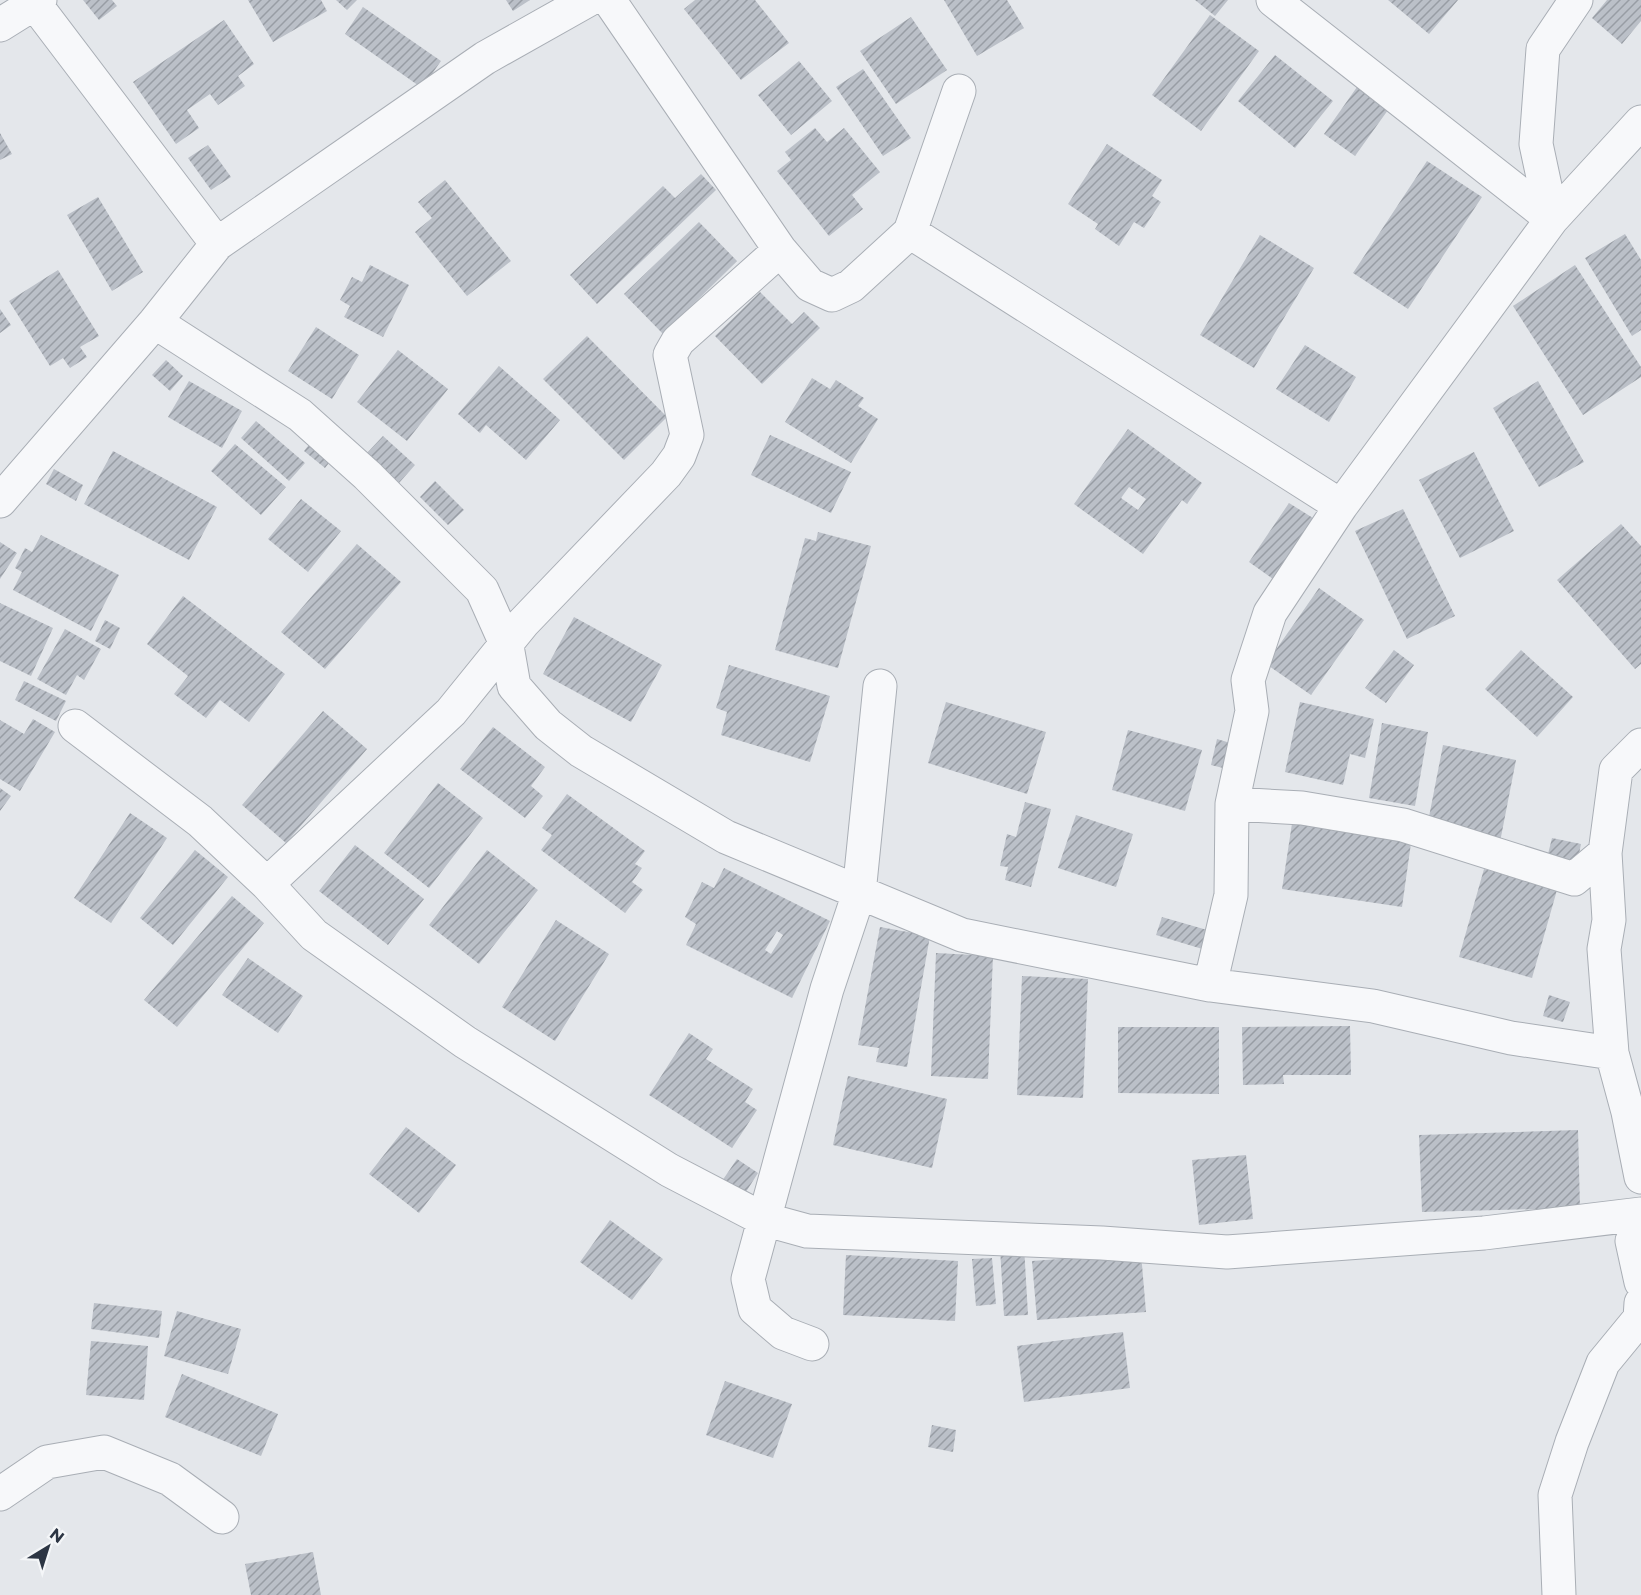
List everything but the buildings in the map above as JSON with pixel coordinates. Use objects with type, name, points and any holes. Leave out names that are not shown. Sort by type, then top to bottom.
[{"type":"street","points":[[0,501],[155,322],[217,244],[485,58],[588,0]]},
{"type":"street","points":[[609,0],[780,250],[810,285],[832,295],[851,286],[910,232],[958,92]]},
{"type":"street","points":[[1273,0],[1552,219]]},
{"type":"street","points":[[1552,219],[1536,144],[1543,49],[1576,0]]},
{"type":"street","points":[[0,25],[38,2],[217,244]]},
{"type":"street","points":[[1210,985],[1231,895],[1232,804],[1252,711],[1248,680],[1270,613],[1341,506],[1552,219],[1641,122]]},
{"type":"street","points":[[910,232],[1341,506]]},
{"type":"street","points":[[267,884],[451,712],[524,623],[666,474],[679,456],[687,435],[670,355],[678,341],[780,250]]},
{"type":"street","points":[[155,322],[300,415],[367,475],[482,590],[507,646],[514,686],[548,725],[581,751],[726,837],[962,935],[1210,985],[1373,1006],[1511,1038],[1612,1053]]},
{"type":"street","points":[[812,1344],[783,1333],[755,1309],[747,1280],[827,989],[859,893],[880,686]]},
{"type":"street","points":[[75,726],[200,821],[267,884],[314,935],[465,1042],[669,1170],[764,1219],[807,1231],[1102,1242],[1227,1252],[1484,1233],[1641,1214]]},
{"type":"street","points":[[1641,745],[1616,770],[1605,853],[1609,920],[1604,949],[1612,1053],[1628,1112],[1641,1177]]},
{"type":"street","points":[[1232,804],[1302,808],[1403,825],[1574,879],[1605,853]]},
{"type":"street","points":[[1641,1226],[1632,1240],[1641,1282]]},
{"type":"street","points":[[1559,1595],[1555,1495],[1572,1442],[1603,1363],[1640,1318],[1641,1304]]},
{"type":"street","points":[[0,1494],[47,1462],[104,1452],[170,1479],[222,1517]]}]
